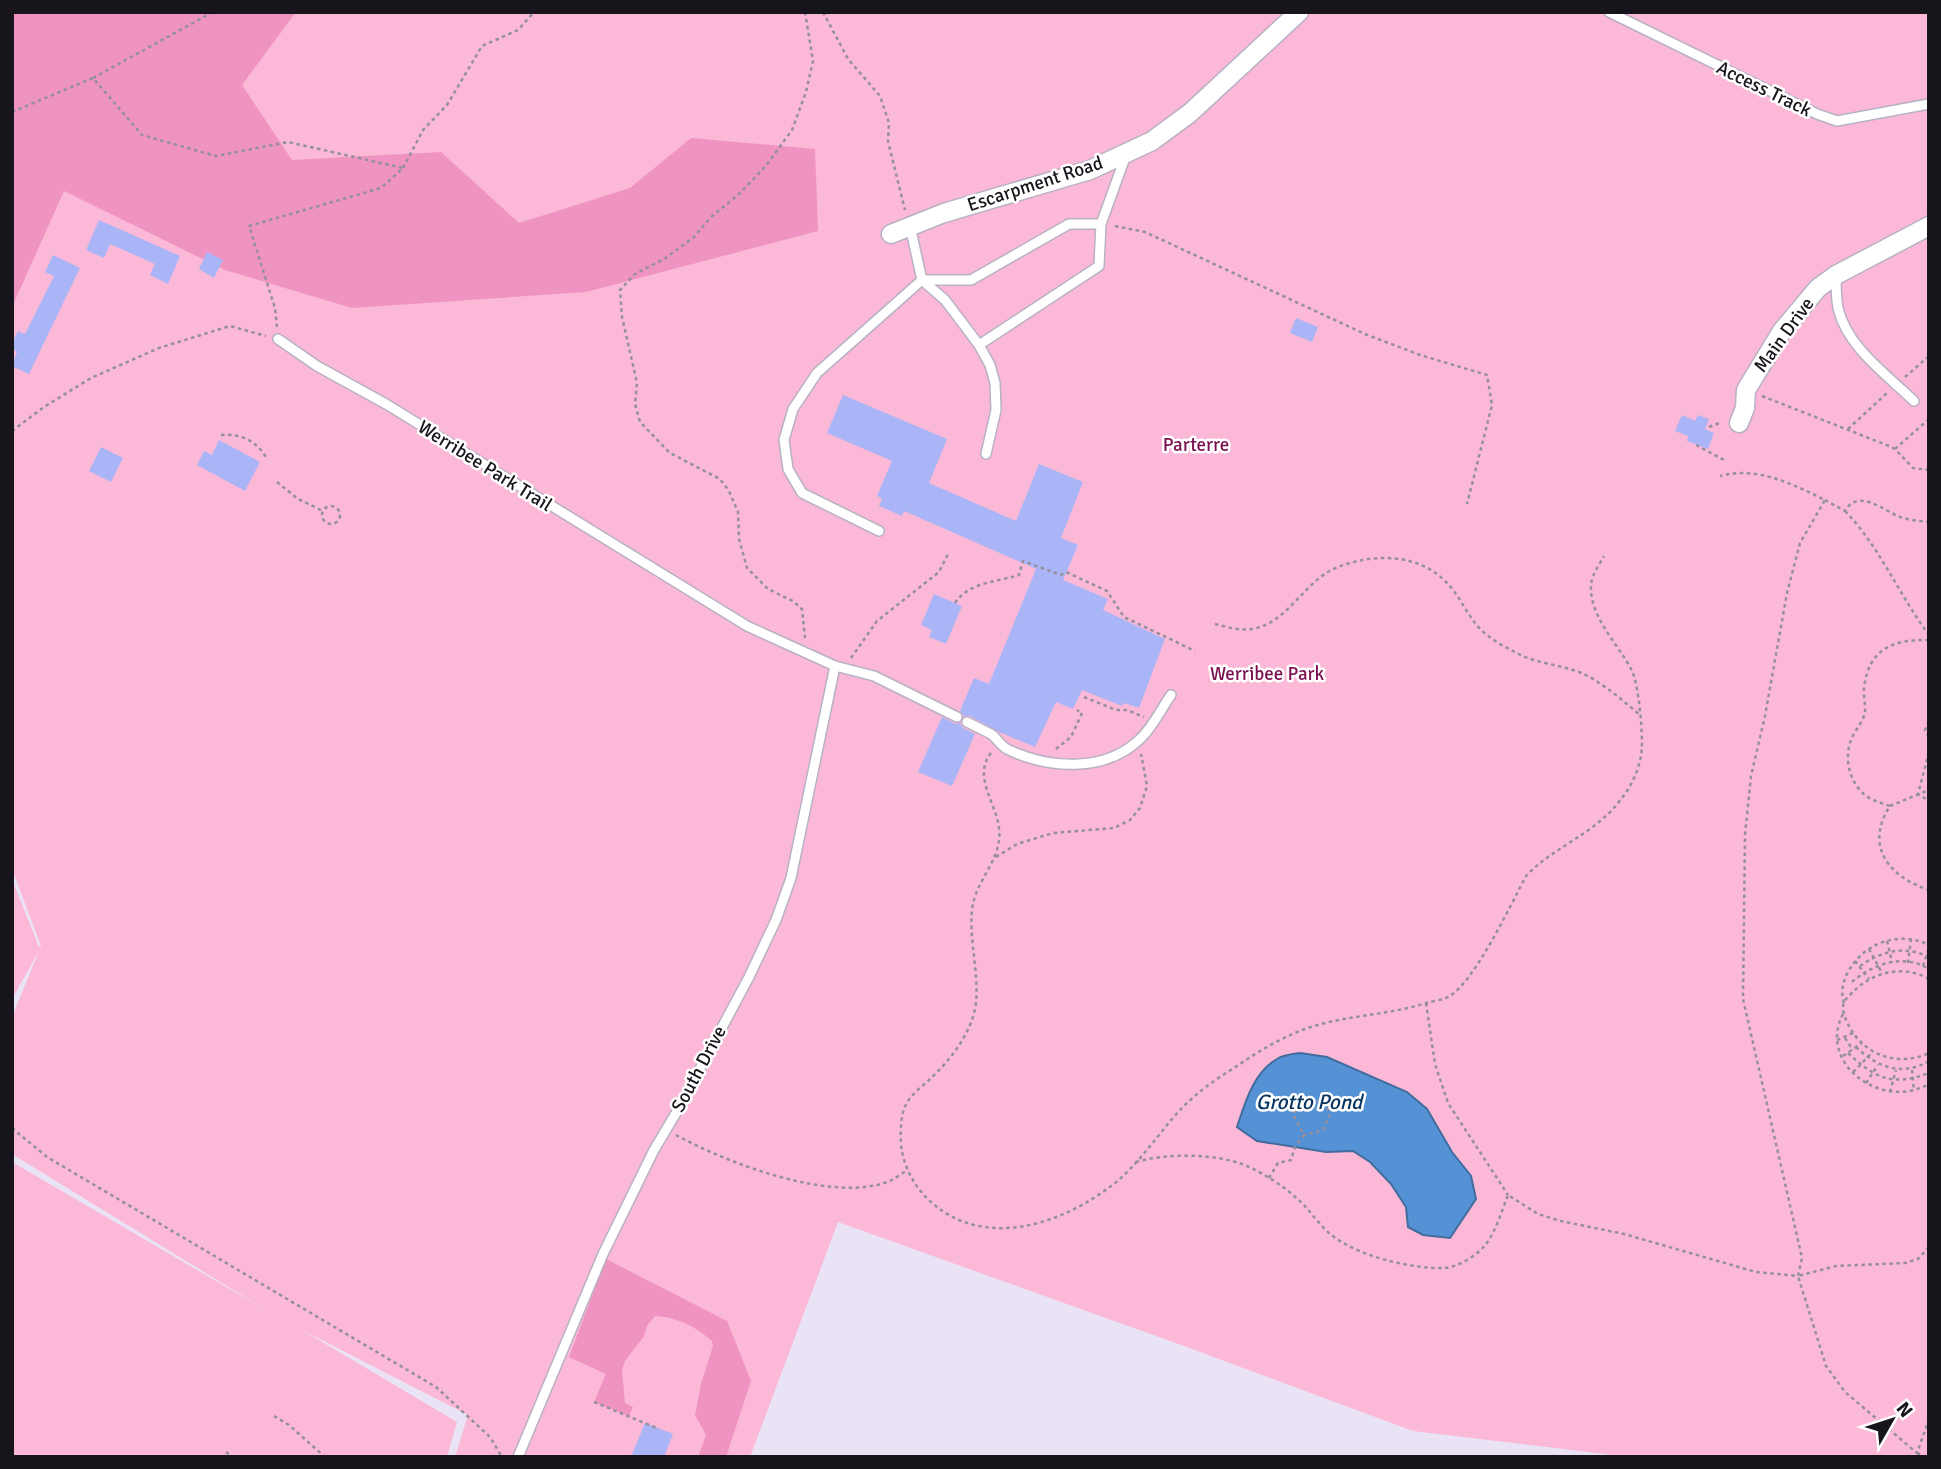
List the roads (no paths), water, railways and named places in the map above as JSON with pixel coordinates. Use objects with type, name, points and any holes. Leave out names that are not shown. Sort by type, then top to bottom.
[{"type":"street","name":"Escarpment Road","points":[[891,234],[944,213],[1090,170],[1152,141],[1190,113],[1300,12]]},
{"type":"street","name":"Main Drive","points":[[1739,423],[1745,408],[1746,390],[1782,331],[1818,288],[1836,275],[1929,226]]},
{"type":"lane","name":"Access Track","points":[[1609,12],[1837,121],[1929,104]]},
{"type":"lane","points":[[979,345],[1099,266],[1101,224],[1126,153]]},
{"type":"lane","points":[[879,531],[802,493],[788,469],[784,440],[793,410],[817,373],[922,280],[971,280],[1069,225],[1101,224]]},
{"type":"lane","points":[[910,226],[922,280],[946,300],[979,345],[990,365],[995,383],[996,410],[986,454]]},
{"type":"lane","points":[[1836,275],[1838,309],[1852,340],[1913,401]]},
{"type":"lane","name":"Werribee Park Trail","points":[[278,339],[317,366],[386,404],[747,626],[835,666],[874,676],[957,717]]},
{"type":"lane","name":"South Drive","points":[[518,1457],[603,1254],[654,1150],[749,977],[776,920],[790,878],[835,666]]},
{"type":"lane","points":[[967,722],[994,736],[1003,747],[1033,758],[1080,765],[1117,755],[1137,742],[1171,695]]},
{"type":"water","name":"Grotto Pond","points":[[1300,1053],[1327,1057],[1407,1092],[1427,1109],[1452,1152],[1471,1176],[1476,1199],[1450,1238],[1423,1235],[1408,1227],[1406,1207],[1391,1184],[1370,1162],[1353,1151],[1326,1152],[1257,1141],[1237,1127],[1251,1089],[1262,1072],[1279,1058]]},
{"type":"park label","name":"Parterre","points":[[1196,445]]},
{"type":"park label","name":"Werribee Park","points":[[1267,674]]}]
